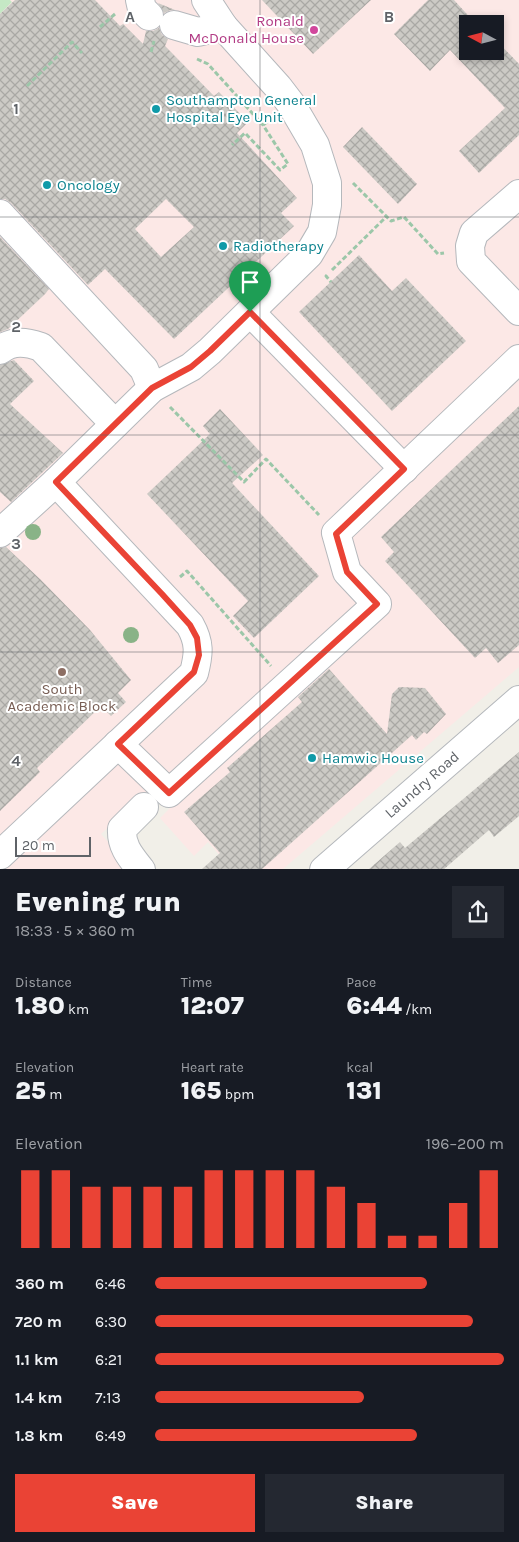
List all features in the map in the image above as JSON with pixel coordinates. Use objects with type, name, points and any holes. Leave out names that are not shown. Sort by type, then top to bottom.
[{"type":"street","points":[[0,533],[56,482],[152,388],[191,367],[210,351],[310,254],[322,232],[327,205],[327,183],[315,145],[291,104],[223,26],[206,0]]},
{"type":"street","points":[[149,22],[198,32],[223,26]]},
{"type":"street","points":[[519,194],[474,232],[470,246],[471,262],[519,311]]},
{"type":"street","points":[[0,214],[144,369],[152,388]]},
{"type":"street","points":[[250,312],[404,469]]},
{"type":"street","points":[[0,350],[14,343],[28,343],[41,348],[115,424]]},
{"type":"street","points":[[118,744],[169,793],[377,604],[347,572],[336,534],[519,360]]},
{"type":"street","points":[[0,855],[194,672],[199,655],[197,638],[190,625],[56,482]]},
{"type":"street","name":"Laundry Road","points":[[325,869],[519,700]]},
{"type":"street","points":[[141,869],[124,848],[121,839],[122,829],[144,807]]},
{"type":"path","points":[[100,27],[149,22]]},
{"type":"path","points":[[27,86],[72,42],[82,53]]},
{"type":"path","points":[[191,57],[208,64],[263,125],[288,164],[280,170],[245,133],[232,145]]},
{"type":"path","points":[[263,125],[291,104]]},
{"type":"path","points":[[352,182],[391,221],[404,217],[438,254],[470,246]]},
{"type":"path","points":[[331,282],[326,276],[386,217]]},
{"type":"path","points":[[152,388],[244,482],[266,459],[336,534]]},
{"type":"path","points":[[162,594],[186,571],[288,685]]},
{"type":"shaded area","points":[[0,0],[519,0],[519,667],[283,869],[232,869],[208,842],[194,856],[160,818],[171,807],[152,786],[101,834],[132,869],[0,869]]},
{"type":"green space","points":[[0,0],[10,0],[12,2],[0,14]]},
{"type":"building","points":[[15,0],[95,0],[120,26],[123,24],[143,44],[146,31],[153,31],[159,28],[162,35],[168,39],[165,46],[214,96],[219,92],[248,122],[237,133],[297,198],[281,213],[294,226],[174,339],[105,269],[88,285],[11,203],[5,199],[0,199],[0,14]],"holes":[[[166,199],[194,227],[161,257],[135,229]]]},
{"type":"building","name":"Ronald McDonald House","points":[[262,0],[371,0],[313,54]]},
{"type":"building","points":[[428,0],[454,0],[468,15],[459,15],[459,59],[450,50],[430,71],[394,34]]},
{"type":"building","points":[[158,3],[175,10],[164,13]]},
{"type":"building","points":[[504,48],[519,64],[519,135],[479,173],[459,151],[505,108],[459,60],[504,60]]},
{"type":"building","points":[[362,127],[417,184],[398,204],[343,147]]},
{"type":"building","points":[[0,237],[49,289],[8,329],[0,332]]},
{"type":"building","points":[[359,255],[392,291],[406,278],[466,341],[392,411],[299,312]]},
{"type":"building","points":[[14,360],[34,381],[10,404],[63,453],[11,502],[0,492],[0,365]]},
{"type":"building","points":[[519,406],[519,645],[498,663],[486,648],[475,658],[385,561],[394,552],[381,537]]},
{"type":"building","points":[[220,409],[263,455],[232,483],[319,576],[254,638],[233,616],[248,601],[147,494],[210,434],[203,426]]},
{"type":"building","name":"South Academic Block","points":[[6,547],[90,630],[131,680],[118,693],[126,702],[111,716],[101,706],[37,768],[40,772],[0,811],[0,548]]},
{"type":"building","name":"Hamwic House","points":[[329,669],[387,734],[392,694],[399,687],[425,688],[446,714],[427,734],[424,732],[416,740],[412,735],[262,869],[202,869],[220,853],[184,812],[230,772],[227,768],[302,702],[298,697]]},
{"type":"building","points":[[519,752],[519,816],[494,837],[489,830],[444,869],[369,869],[400,842],[405,848]]},
{"type":"place","name":"Ronald McDonald House","points":[[314,30]]},
{"type":"place","name":"Southampton General Hospital Eye Unit","points":[[156,109]]},
{"type":"place","name":"Oncology","points":[[47,185]]},
{"type":"place","name":"Radiotherapy","points":[[223,246]]},
{"type":"place","name":"South Academic Block","points":[[62,672]]},
{"type":"place","name":"Hamwic House","points":[[312,758]]},
{"type":"route","points":[[250,312],[404,469],[336,534],[347,572],[377,604],[169,793],[118,744],[194,672],[199,655],[197,638],[190,625],[162,594],[56,482],[152,388],[191,367],[250,312]]}]
